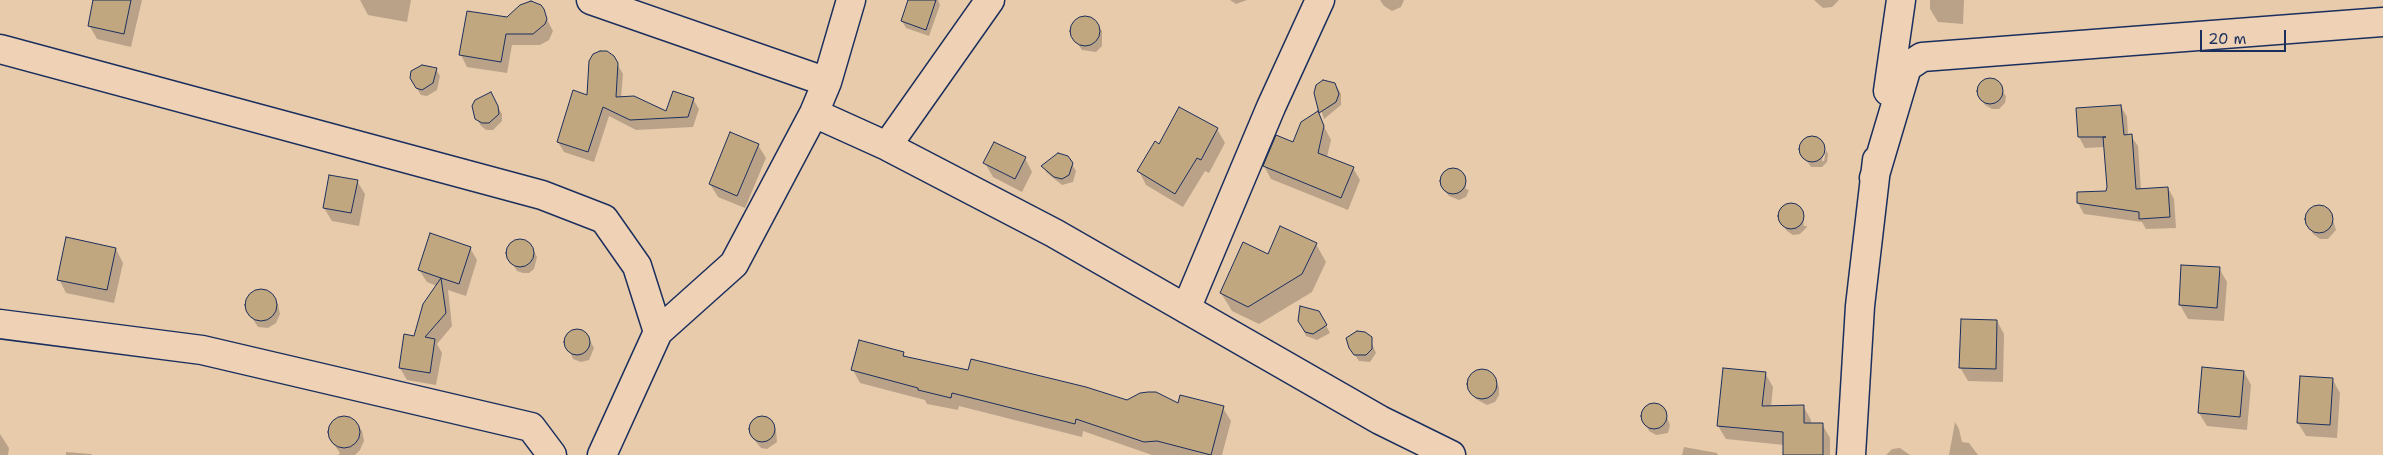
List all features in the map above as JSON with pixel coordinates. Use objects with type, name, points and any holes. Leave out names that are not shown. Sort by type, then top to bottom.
[{"type":"street","points":[[591,0],[826,82]]},
{"type":"street","points":[[602,455],[658,332],[734,264],[814,113],[826,82],[851,0]]},
{"type":"street","points":[[887,146],[990,0]]},
{"type":"street","points":[[1186,309],[1271,107],[1320,0]]},
{"type":"street","points":[[1851,455],[1860,306],[1874,178],[1901,0]]},
{"type":"street","points":[[1874,178],[1906,67],[1922,57],[2383,22]]},
{"type":"street","points":[[0,49],[542,195],[604,219],[637,266],[658,332]]},
{"type":"street","points":[[814,113],[887,146],[1054,233],[1380,420],[1450,455]]},
{"type":"street","points":[[0,324],[202,350],[531,427],[552,455]]},
{"type":"building","points":[[93,0],[131,0],[124,34],[88,26]]},
{"type":"building","points":[[908,0],[936,0],[926,30],[901,21]]},
{"type":"building","points":[[531,1],[541,5],[544,9],[547,19],[545,24],[533,34],[506,34],[501,62],[459,55],[467,11],[507,17],[520,5]]},
{"type":"building","points":[[1085,16],[1096,20],[1100,31],[1096,42],[1085,46],[1074,42],[1070,31],[1074,20]]},
{"type":"building","points":[[607,51],[614,56],[618,63],[616,97],[634,96],[666,111],[673,91],[694,98],[688,117],[630,120],[603,107],[588,152],[557,142],[573,90],[587,95],[589,61],[593,54]]},
{"type":"building","points":[[422,65],[437,68],[433,83],[422,90],[416,88],[410,78],[411,71]]},
{"type":"building","points":[[1990,78],[1999,82],[2003,91],[1999,100],[1990,104],[1981,100],[1977,91],[1981,82]]},
{"type":"building","points":[[1323,80],[1335,83],[1339,94],[1336,102],[1319,113],[1314,93],[1316,85]]},
{"type":"building","points":[[491,92],[498,106],[499,114],[489,123],[482,123],[475,119],[472,106],[475,100]]},
{"type":"building","points":[[2121,105],[2124,135],[2132,134],[2136,189],[2168,187],[2170,217],[2139,219],[2139,212],[2077,203],[2077,192],[2106,191],[2103,137],[2078,137],[2076,108]]},
{"type":"building","points":[[1179,107],[1218,128],[1201,160],[1197,158],[1175,194],[1137,171],[1155,141],[1159,144]]},
{"type":"building","points":[[1318,111],[1324,126],[1318,153],[1354,167],[1341,198],[1263,166],[1276,135],[1293,142],[1301,122]]},
{"type":"building","points":[[730,132],[759,144],[737,196],[709,184]]},
{"type":"building","points":[[1812,136],[1821,140],[1825,149],[1821,158],[1812,162],[1803,158],[1799,149],[1803,140]]},
{"type":"building","points":[[994,142],[1026,157],[1015,179],[983,163]]},
{"type":"building","points":[[1058,153],[1068,156],[1073,163],[1069,175],[1062,179],[1054,177],[1041,166]]},
{"type":"building","points":[[1453,168],[1462,172],[1466,181],[1462,190],[1453,194],[1444,190],[1440,181],[1444,172]]},
{"type":"building","points":[[329,175],[358,180],[351,213],[323,208]]},
{"type":"building","points":[[1791,203],[1800,207],[1804,216],[1800,225],[1791,229],[1782,225],[1778,216],[1782,207]]},
{"type":"building","points":[[2319,205],[2329,209],[2333,219],[2329,229],[2319,233],[2309,229],[2305,219],[2309,209]]},
{"type":"building","points":[[1280,226],[1317,243],[1302,274],[1248,307],[1220,293],[1243,242],[1268,254]]},
{"type":"building","points":[[430,233],[471,247],[459,284],[418,270]]},
{"type":"building","points":[[66,237],[116,248],[107,290],[57,280]]},
{"type":"building","points":[[520,239],[530,243],[534,253],[530,263],[520,267],[510,263],[506,253],[510,243]]},
{"type":"building","points":[[2181,265],[2220,267],[2217,308],[2179,305]]},
{"type":"building","points":[[441,278],[446,313],[425,337],[435,339],[430,373],[399,368],[404,334],[414,336],[423,304]]},
{"type":"building","points":[[261,289],[273,293],[277,305],[273,317],[261,321],[249,317],[245,305],[249,293]]},
{"type":"building","points":[[1300,306],[1319,311],[1327,325],[1313,334],[1305,332],[1298,321]]},
{"type":"building","points":[[1961,319],[1997,320],[1996,369],[1959,368]]},
{"type":"building","points":[[577,329],[586,333],[590,342],[586,351],[577,355],[568,351],[564,342],[568,333]]},
{"type":"building","points":[[1357,331],[1365,332],[1372,337],[1372,349],[1366,355],[1354,355],[1349,348],[1346,338]]},
{"type":"building","points":[[859,340],[904,352],[903,356],[968,370],[971,359],[1086,387],[1127,400],[1140,393],[1156,392],[1178,403],[1180,395],[1224,406],[1211,455],[1157,441],[1144,442],[1076,419],[1075,424],[952,393],[951,398],[851,370]]},
{"type":"building","points":[[2202,367],[2244,371],[2240,417],[2198,413]]},
{"type":"building","points":[[1723,368],[1766,372],[1762,406],[1804,405],[1804,423],[1823,423],[1823,455],[1783,455],[1783,432],[1717,426]]},
{"type":"building","points":[[1482,369],[1492,374],[1497,384],[1492,394],[1482,399],[1472,394],[1467,384],[1472,374]]},
{"type":"building","points":[[2300,376],[2333,378],[2330,425],[2297,423]]},
{"type":"building","points":[[1654,403],[1663,407],[1667,416],[1663,425],[1654,429],[1645,425],[1641,416],[1645,407]]},
{"type":"building","points":[[344,416],[356,420],[360,432],[356,444],[344,448],[332,444],[328,432],[332,420]]},
{"type":"building","points":[[762,416],[772,419],[775,429],[772,439],[762,442],[752,439],[749,429],[752,419]]}]
